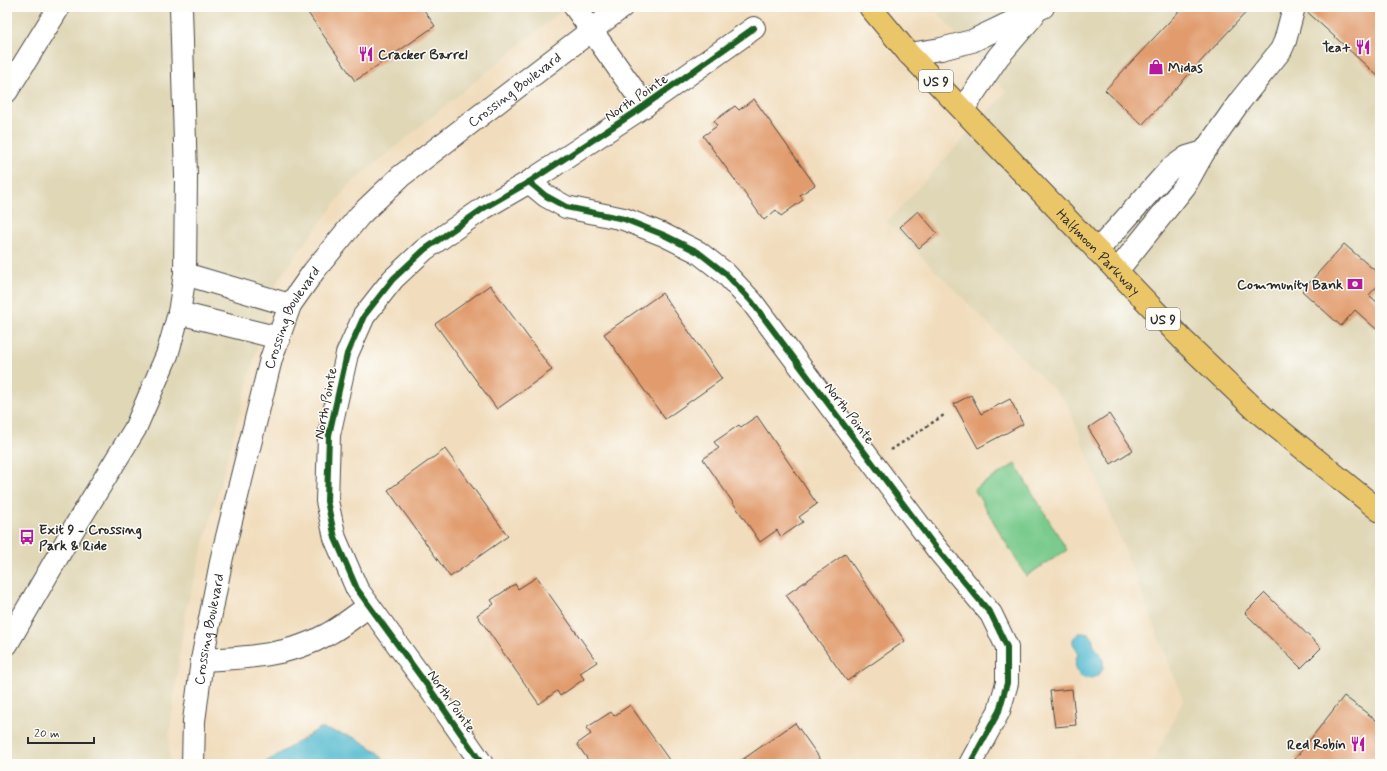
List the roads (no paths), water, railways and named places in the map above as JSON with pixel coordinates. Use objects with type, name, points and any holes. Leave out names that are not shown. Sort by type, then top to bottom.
[{"type":"main road","name":"Halfmoon Parkway","points":[[870,7],[909,54],[1185,342],[1259,412],[1380,511]]},
{"type":"street","points":[[7,91],[59,7]]},
{"type":"street","points":[[7,644],[73,530],[135,429],[167,355],[179,313],[186,274],[186,169],[181,7]]},
{"type":"street","points":[[575,7],[645,106]]},
{"type":"street","name":"Crossing Boulevard","points":[[193,764],[194,721],[202,660],[222,558],[271,359],[290,305],[314,271],[360,215],[401,176],[622,7]]},
{"type":"street","points":[[1117,271],[1185,186],[1204,152],[1240,101],[1281,50],[1285,41],[1294,7]]},
{"type":"street","points":[[909,54],[972,42],[1041,8]]},
{"type":"street","points":[[963,109],[998,57],[1041,8]]},
{"type":"street","name":"North Pointe","points":[[482,764],[357,589],[335,538],[327,501],[329,434],[348,354],[364,316],[393,279],[424,250],[484,208],[529,182],[645,106],[754,28]]},
{"type":"street","points":[[1097,251],[1170,169],[1187,157],[1204,152]]},
{"type":"street","name":"North Pointe","points":[[529,182],[546,196],[566,207],[624,220],[664,235],[698,252],[725,273],[752,302],[937,549],[991,614],[1007,647],[1007,683],[999,711],[970,764]]},
{"type":"street","points":[[186,274],[290,305]]},
{"type":"street","points":[[179,313],[279,338]]},
{"type":"street","points":[[202,660],[271,655],[304,646],[329,634],[369,606]]},
{"type":"water","points":[[1080,633],[1089,634],[1091,636],[1094,646],[1103,659],[1103,669],[1100,673],[1088,679],[1084,678],[1078,673],[1075,666],[1078,653],[1073,640]]},
{"type":"water","points":[[320,728],[356,738],[378,752],[388,764],[263,764]]},
{"type":"place","name":"Tea+","points":[[1363,47]]},
{"type":"place","name":"Cracker Barrel","points":[[366,54]]},
{"type":"place","name":"Midas","points":[[1156,67]]},
{"type":"place","name":"Community Bank","points":[[1355,284]]},
{"type":"place","name":"Exit 9 - Crossing Park & Ride","points":[[27,537]]},
{"type":"place","name":"Red Robin","points":[[1358,744]]}]
